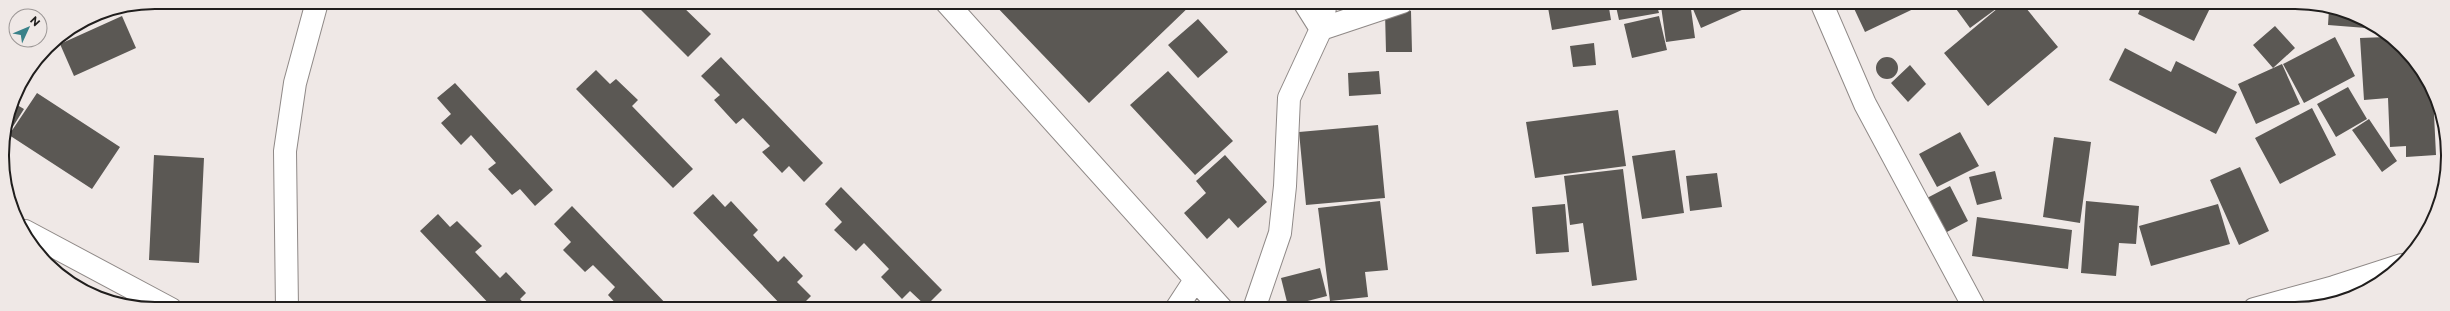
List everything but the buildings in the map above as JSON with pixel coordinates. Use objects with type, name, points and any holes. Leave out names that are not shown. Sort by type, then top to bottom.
[{"type":"street","points":[[287,302],[285,151],[295,83],[315,9]]},
{"type":"street","points":[[952,9],[1215,302]]},
{"type":"street","points":[[1308,9],[1321,29]]},
{"type":"street","points":[[1256,302],[1280,233],[1285,186],[1289,98],[1321,29],[1325,9]]},
{"type":"street","points":[[1321,29],[1381,9]]},
{"type":"street","points":[[1824,9],[1865,104],[1971,302]]},
{"type":"street","points":[[33,235],[158,302]]},
{"type":"street","points":[[2291,302],[2339,293],[2378,275]]},
{"type":"street","points":[[1181,302],[1195,280]]}]
